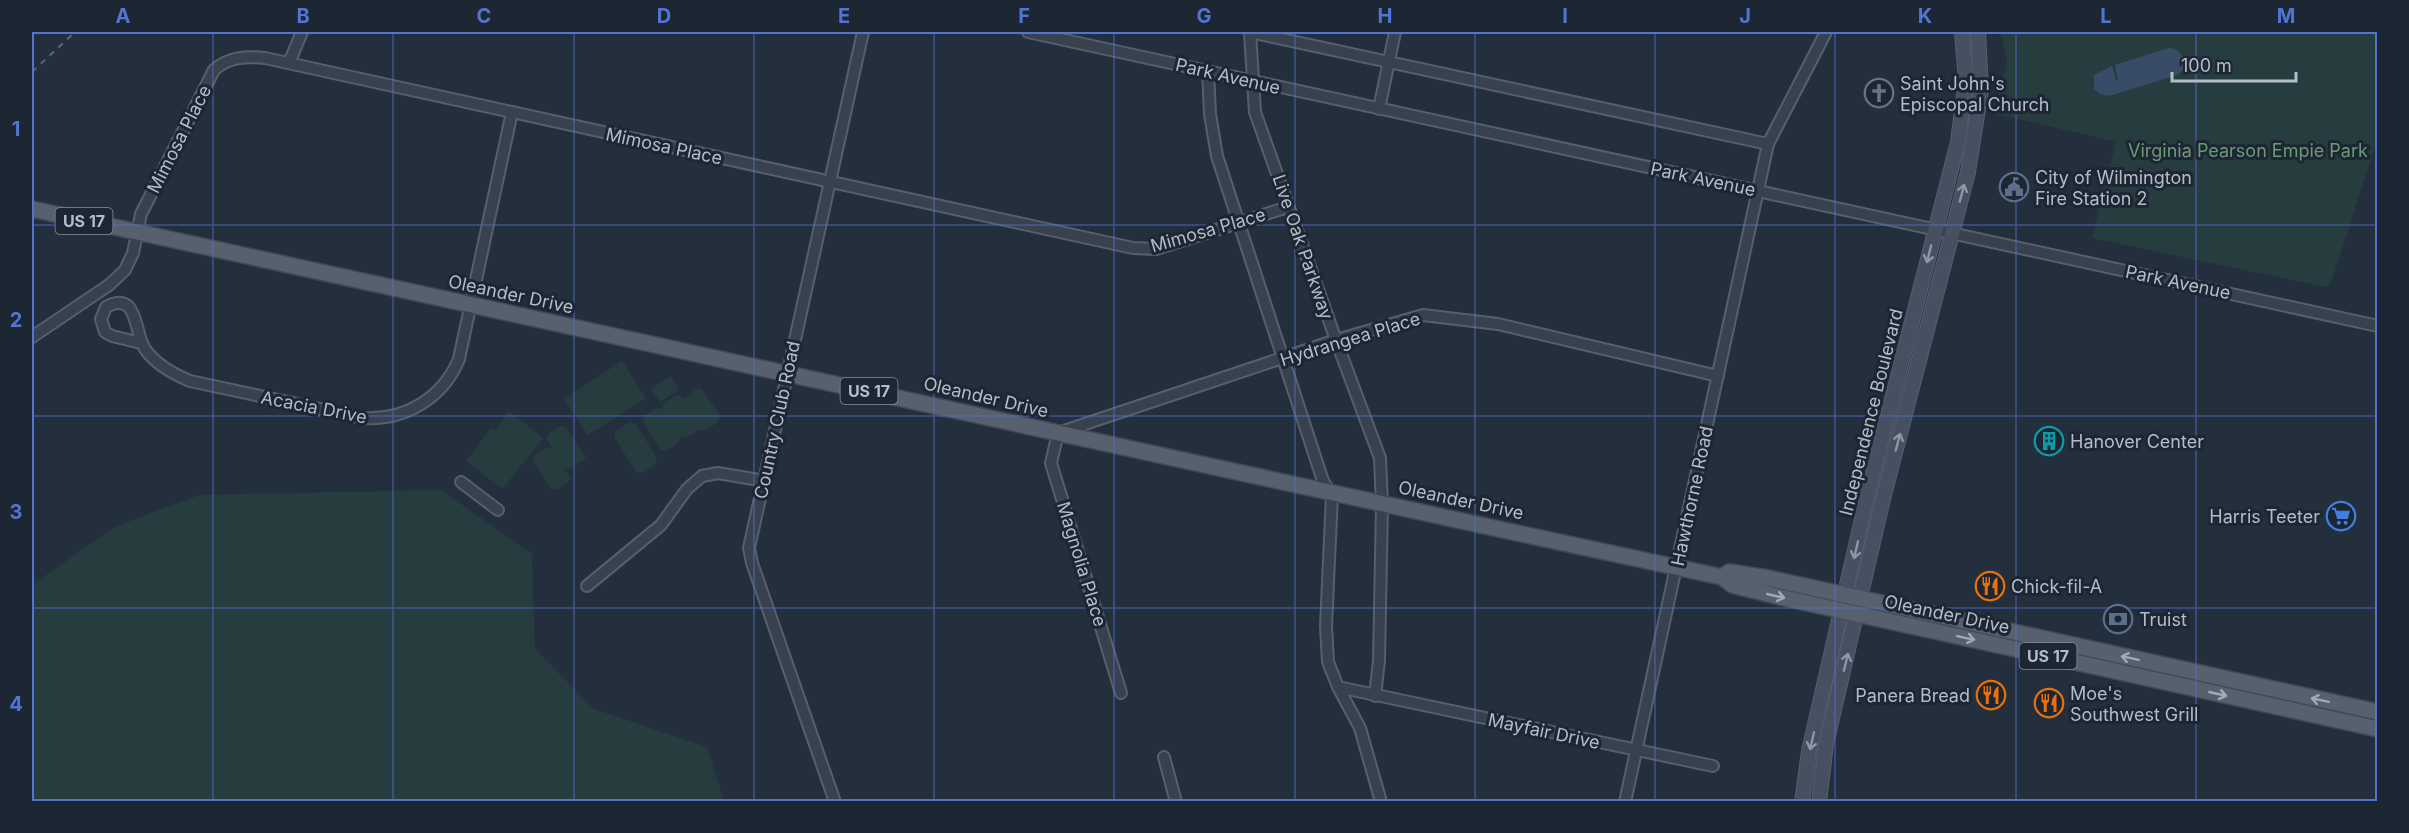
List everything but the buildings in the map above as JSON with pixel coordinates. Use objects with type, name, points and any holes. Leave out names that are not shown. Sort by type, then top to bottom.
[{"type":"main road","name":"Independence Boulevard","points":[[1802,801],[1809,751],[1868,493],[1962,118],[1966,80],[1962,32]]},
{"type":"main road","name":"Independence Boulevard","points":[[1820,801],[1826,744],[1883,499],[1968,171],[1981,90],[1978,32]]},
{"type":"main road","name":"Oleander Drive","points":[[32,210],[1722,577],[1729,572],[1859,607],[2378,729]]},
{"type":"main road","name":"Oleander Drive","points":[[1859,607],[2378,712]]},
{"type":"street","points":[[289,63],[302,32]]},
{"type":"street","name":"Country Club Road","points":[[835,801],[750,554],[750,543],[864,32]]},
{"type":"street","name":"Park Avenue","points":[[1028,32],[2378,326]]},
{"type":"street","points":[[1250,32],[1768,144]]},
{"type":"street","name":"Live Oak Parkway","points":[[1250,32],[1255,112],[1380,458],[1383,504],[1379,661],[1375,696]]},
{"type":"street","points":[[1379,109],[1395,32]]},
{"type":"street","name":"Hawthorne Road","points":[[1625,801],[1768,144],[1826,32]]},
{"type":"street","name":"Mimosa Place","points":[[32,337],[118,279],[130,262],[141,213],[214,70],[225,62],[246,57],[289,63],[1141,249],[1156,249],[1288,207]]},
{"type":"street","points":[[1208,71],[1207,90],[1214,143],[1323,481],[1330,492],[1332,511],[1328,662],[1338,687],[1360,728],[1381,801]]},
{"type":"street","name":"Acacia Drive","points":[[141,343],[159,364],[190,381],[346,415],[381,418],[417,407],[446,382],[459,358],[512,112]]},
{"type":"street","name":"Hydrangea Place","points":[[1058,433],[1336,340],[1423,315],[1498,324],[1718,376]]},
{"type":"street","name":"Magnolia Place","points":[[1058,433],[1051,463],[1121,693]]},
{"type":"street","points":[[588,586],[661,525],[687,489],[702,476],[718,473],[765,481]]},
{"type":"street","points":[[460,482],[498,510]]},
{"type":"street","name":"Mayfair Drive","points":[[1338,687],[1713,766]]},
{"type":"street","points":[[1164,757],[1176,801]]},
{"type":"green space","name":"Virginia Pearson Empie Park","points":[[2000,32],[2377,32],[2377,141],[2331,283],[2325,287],[2092,238],[2116,142],[1993,113],[2007,62]]},
{"type":"green space","points":[[622,361],[646,398],[588,435],[564,399]]},
{"type":"green space","points":[[671,376],[679,390],[660,402],[651,389]]},
{"type":"green space","points":[[698,388],[702,389],[720,416],[718,422],[707,430],[700,430],[680,438],[678,443],[666,451],[661,450],[643,421],[644,416],[656,408],[662,409],[663,403],[677,395],[684,398]]},
{"type":"green space","points":[[509,411],[543,438],[501,488],[466,461],[491,428],[495,430]]},
{"type":"green space","points":[[630,422],[636,424],[657,458],[656,464],[642,473],[636,472],[615,438],[615,432]]},
{"type":"green space","points":[[561,426],[566,427],[586,458],[569,469],[564,468],[570,478],[569,482],[556,490],[551,489],[533,461],[536,455],[548,447],[552,448],[547,439],[549,433]]},
{"type":"green space","points":[[441,490],[532,554],[535,649],[594,709],[707,747],[724,801],[32,801],[32,585],[114,527],[199,495]]},
{"type":"water","points":[[2169,48],[2180,52],[2183,58],[2183,70],[2177,75],[2109,96],[2100,94],[2094,89],[2094,75],[2112,66],[2116,80],[2118,80],[2115,65]]},
{"type":"railway","points":[[32,72],[75,32]]},
{"type":"place","name":"Saint John's Episcopal Church","points":[[1879,93]]},
{"type":"place","name":"City of Wilmington Fire Station 2","points":[[2014,187]]},
{"type":"place","name":"Hanover Center","points":[[2049,441]]},
{"type":"place","name":"Harris Teeter","points":[[2341,516]]},
{"type":"place","name":"Chick-fil-A","points":[[1990,586]]},
{"type":"place","name":"Truist","points":[[2118,619]]},
{"type":"place","name":"Panera Bread","points":[[1991,695]]},
{"type":"place","name":"Moe's Southwest Grill","points":[[2049,703]]}]
